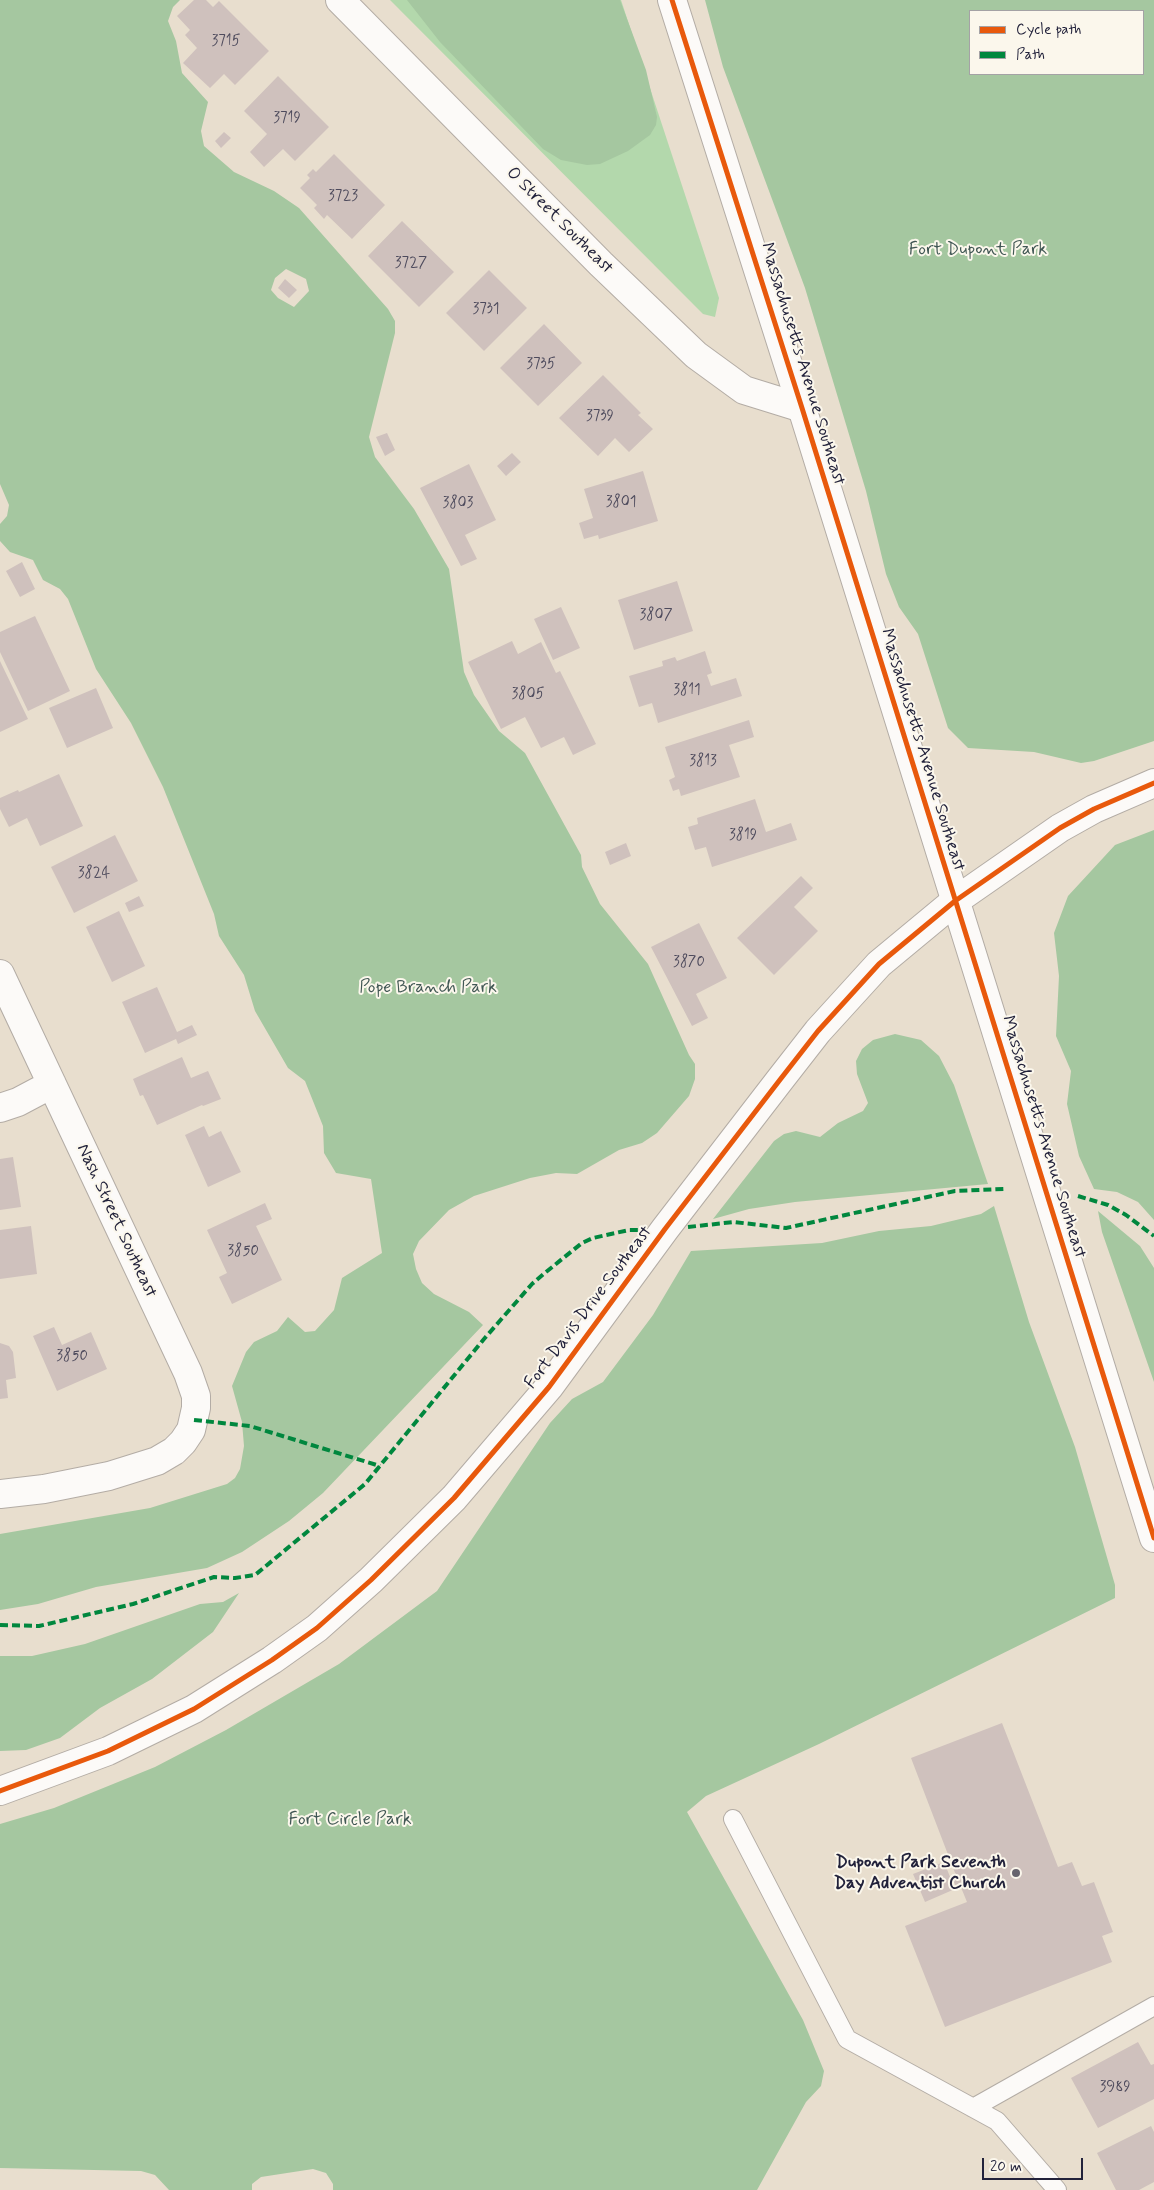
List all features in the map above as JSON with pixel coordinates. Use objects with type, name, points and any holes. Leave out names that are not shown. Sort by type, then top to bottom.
[{"type":"street","name":"O Street Southeast","points":[[340,0],[601,264],[696,355],[744,390],[802,408]]},
{"type":"street","name":"Massachusetts Avenue Southeast","points":[[672,0],[802,408],[1154,1538]]},
{"type":"street","name":"Fort Davis Drive Southeast","points":[[0,1791],[108,1751],[194,1709],[280,1655],[316,1628],[371,1580],[454,1498],[548,1387],[665,1228],[818,1031],[879,964],[955,901],[1060,828],[1094,808],[1154,783]]},
{"type":"street","name":"Nash Street Southeast","points":[[0,974],[193,1384],[196,1408],[191,1430],[174,1450],[157,1461],[109,1476],[44,1489],[0,1494]]},
{"type":"street","points":[[0,1108],[18,1102],[52,1084]]},
{"type":"lane","points":[[733,1819],[847,2039],[997,2121],[1057,2190]]},
{"type":"lane","points":[[972,2108],[1154,2006]]},
{"type":"green space","name":"Pope Branch Park","points":[[0,0],[180,0],[173,7],[168,21],[176,41],[182,73],[208,102],[201,131],[204,146],[234,172],[274,191],[299,208],[388,309],[395,321],[395,333],[369,437],[375,457],[414,509],[449,569],[464,672],[474,695],[499,731],[525,753],[581,855],[582,867],[600,904],[648,964],[689,1055],[695,1064],[695,1079],[689,1096],[657,1133],[642,1143],[619,1150],[577,1174],[556,1173],[530,1178],[474,1196],[449,1210],[419,1241],[413,1254],[416,1269],[422,1283],[434,1294],[469,1312],[483,1325],[323,1493],[289,1521],[242,1552],[207,1568],[96,1587],[38,1604],[0,1610],[0,1534],[150,1508],[227,1484],[235,1478],[240,1469],[244,1446],[242,1422],[232,1386],[246,1352],[254,1342],[277,1331],[288,1317],[305,1332],[315,1331],[334,1310],[342,1278],[382,1253],[371,1179],[336,1173],[324,1153],[323,1126],[305,1081],[288,1068],[255,1011],[244,975],[219,936],[214,914],[163,787],[131,723],[96,669],[68,599],[60,589],[43,580],[33,560],[10,552],[0,541],[0,524],[7,516],[9,505],[0,484]],"holes":[[[286,269],[306,279],[309,291],[294,307],[278,298],[271,290],[275,278]]]},
{"type":"green space","points":[[390,0],[621,0],[719,298],[715,317],[703,314]]},
{"type":"green space","points":[[407,0],[620,0],[646,70],[657,117],[656,125],[650,135],[628,151],[600,164],[587,165],[561,160],[543,149],[440,42]]},
{"type":"green space","name":"Fort Dupont Park","points":[[705,0],[1154,0],[1154,741],[1094,761],[1081,763],[1034,752],[968,748],[948,728],[918,634],[899,607],[886,574],[866,491],[805,288],[723,67]]},
{"type":"green space","points":[[1154,830],[1154,1220],[1138,1202],[1117,1192],[1094,1189],[1079,1156],[1067,1104],[1071,1071],[1056,1036],[1059,976],[1054,933],[1068,896],[1115,845]]},
{"type":"green space","points":[[895,1034],[921,1040],[939,1056],[954,1085],[988,1184],[795,1202],[749,1209],[713,1219],[774,1141],[784,1134],[796,1131],[820,1137],[838,1123],[863,1111],[868,1103],[857,1074],[856,1061],[862,1049],[873,1040]]},
{"type":"green space","name":"Fort Circle Park","points":[[994,1206],[1029,1322],[1075,1447],[1115,1585],[1115,1598],[819,1744],[706,1796],[687,1812],[803,2020],[824,2071],[821,2086],[806,2102],[757,2190],[333,2190],[333,2184],[326,2173],[313,2169],[261,2177],[252,2184],[252,2190],[169,2190],[155,2175],[141,2171],[0,2168],[0,1824],[54,1808],[155,1767],[226,1730],[339,1664],[437,1591],[550,1423],[572,1399],[603,1382],[653,1315],[691,1251],[822,1243],[879,1231],[931,1226],[981,1214]]},
{"type":"green space","points":[[1098,1211],[1140,1246],[1154,1268],[1154,1382],[1102,1232]]},
{"type":"green space","points":[[239,1593],[213,1632],[152,1679],[100,1708],[60,1738],[26,1750],[0,1751],[0,1656],[32,1656],[85,1644],[200,1604],[223,1602]]},
{"type":"building","points":[[194,0],[206,0],[213,7],[219,1],[269,51],[235,85],[224,74],[210,88],[183,63],[197,48],[185,35],[190,30],[177,16]]},
{"type":"building","points":[[278,76],[329,127],[295,161],[283,149],[264,167],[250,152],[267,134],[244,111]]},
{"type":"building","points":[[224,132],[231,138],[221,148],[215,141]]},
{"type":"building","points":[[334,154],[385,205],[352,239],[327,215],[324,219],[314,208],[317,205],[300,188],[310,178],[307,175],[313,169],[316,172]]},
{"type":"building","points":[[402,221],[454,272],[419,307],[368,256]]},
{"type":"building","points":[[489,270],[527,308],[484,351],[446,313]]},
{"type":"building","points":[[285,279],[297,290],[289,298],[278,288]]},
{"type":"building","points":[[544,324],[582,363],[538,406],[500,368]]},
{"type":"building","points":[[603,375],[641,413],[638,415],[653,429],[629,452],[615,438],[598,456],[559,418]]},
{"type":"building","points":[[387,433],[395,450],[385,456],[376,437]]},
{"type":"building","points":[[512,453],[521,462],[506,476],[497,466]]},
{"type":"building","points":[[469,464],[496,520],[465,535],[477,559],[461,566],[420,488]]},
{"type":"building","points":[[643,471],[658,521],[599,539],[598,535],[584,539],[579,523],[593,518],[584,489]]},
{"type":"building","points":[[22,562],[35,589],[20,597],[6,571]]},
{"type":"building","points":[[677,581],[693,631],[634,650],[618,600]]},
{"type":"building","points":[[561,607],[580,648],[553,660],[534,619]]},
{"type":"building","points":[[35,616],[70,691],[28,711],[0,652],[0,632]]},
{"type":"building","points":[[512,641],[518,654],[541,642],[556,673],[560,671],[596,744],[573,755],[564,737],[541,748],[525,717],[501,729],[468,662]]},
{"type":"building","points":[[705,651],[712,673],[707,675],[711,686],[736,678],[742,696],[658,723],[652,703],[639,707],[629,676],[663,666],[662,661],[675,657],[677,661]]},
{"type":"building","points":[[0,661],[28,719],[0,732]]},
{"type":"building","points":[[96,688],[113,728],[67,748],[49,708]]},
{"type":"building","points":[[749,720],[754,737],[729,745],[740,777],[681,796],[679,789],[673,791],[669,780],[675,777],[665,747]]},
{"type":"building","points":[[59,774],[83,826],[40,846],[27,818],[9,827],[0,809],[0,798],[18,790],[19,792]]},
{"type":"building","points":[[755,799],[766,832],[791,823],[797,840],[712,867],[706,847],[695,850],[688,827],[698,824],[697,818]]},
{"type":"building","points":[[115,835],[138,881],[74,913],[51,867]]},
{"type":"building","points":[[626,843],[631,856],[610,865],[605,852]]},
{"type":"building","points":[[801,876],[813,888],[794,907],[818,931],[774,975],[737,938]]},
{"type":"building","points":[[139,896],[144,906],[129,912],[125,903]]},
{"type":"building","points":[[119,911],[145,966],[112,982],[86,927]]},
{"type":"building","points":[[699,923],[727,978],[696,994],[708,1018],[692,1026],[651,947]]},
{"type":"building","points":[[157,987],[177,1032],[192,1025],[197,1035],[178,1044],[176,1039],[145,1053],[122,1002]]},
{"type":"building","points":[[182,1057],[191,1078],[208,1071],[221,1099],[202,1105],[157,1125],[143,1095],[140,1096],[133,1079]]},
{"type":"building","points":[[204,1126],[209,1137],[221,1131],[241,1172],[208,1187],[185,1135]]},
{"type":"building","points":[[13,1157],[21,1207],[0,1210],[0,1159]]},
{"type":"building","points":[[265,1203],[272,1219],[256,1226],[282,1280],[232,1304],[219,1277],[227,1273],[207,1230]]},
{"type":"building","points":[[31,1226],[37,1274],[0,1279],[0,1230]]},
{"type":"building","points":[[54,1327],[62,1345],[91,1332],[107,1369],[57,1391],[33,1336]]},
{"type":"building","points":[[0,1343],[9,1346],[13,1352],[16,1378],[6,1380],[8,1398],[0,1399]]},
{"type":"building","name":"Dupont Park Seventh Day Adventist Church","points":[[1002,1723],[1058,1867],[1072,1862],[1082,1886],[1094,1882],[1113,1932],[1102,1936],[1112,1962],[945,2027],[905,1926],[967,1902],[960,1885],[956,1886],[953,1880],[957,1878],[911,1758]]},
{"type":"building","points":[[944,1862],[955,1889],[925,1902],[913,1874]]},
{"type":"building","points":[[1138,2042],[1151,2065],[1154,2064],[1154,2099],[1098,2128],[1071,2078]]},
{"type":"building","points":[[1151,2126],[1154,2132],[1154,2182],[1139,2190],[1116,2190],[1097,2153]]},
{"type":"marked path","points":[[688,1227],[734,1222],[786,1228],[955,1191],[1004,1189]]},
{"type":"marked path","points":[[1078,1196],[1108,1205],[1126,1215],[1154,1236]]},
{"type":"marked path","points":[[0,1625],[39,1626],[133,1604],[214,1577],[235,1578],[255,1575],[365,1484],[484,1339],[532,1284],[582,1243],[593,1238],[629,1230],[641,1230]]},
{"type":"marked path","points":[[194,1420],[250,1426],[380,1466]]},
{"type":"cycle path","points":[[672,0],[802,408],[1154,1538]]},
{"type":"cycle path","points":[[0,1791],[108,1751],[194,1709],[272,1660],[317,1628],[371,1580],[454,1498],[549,1387],[665,1229],[818,1031],[879,964],[955,901],[1060,828],[1094,809],[1154,783]]},
{"type":"place","name":"Dupont Park Seventh Day Adventist Church","points":[[1016,1873]]}]
